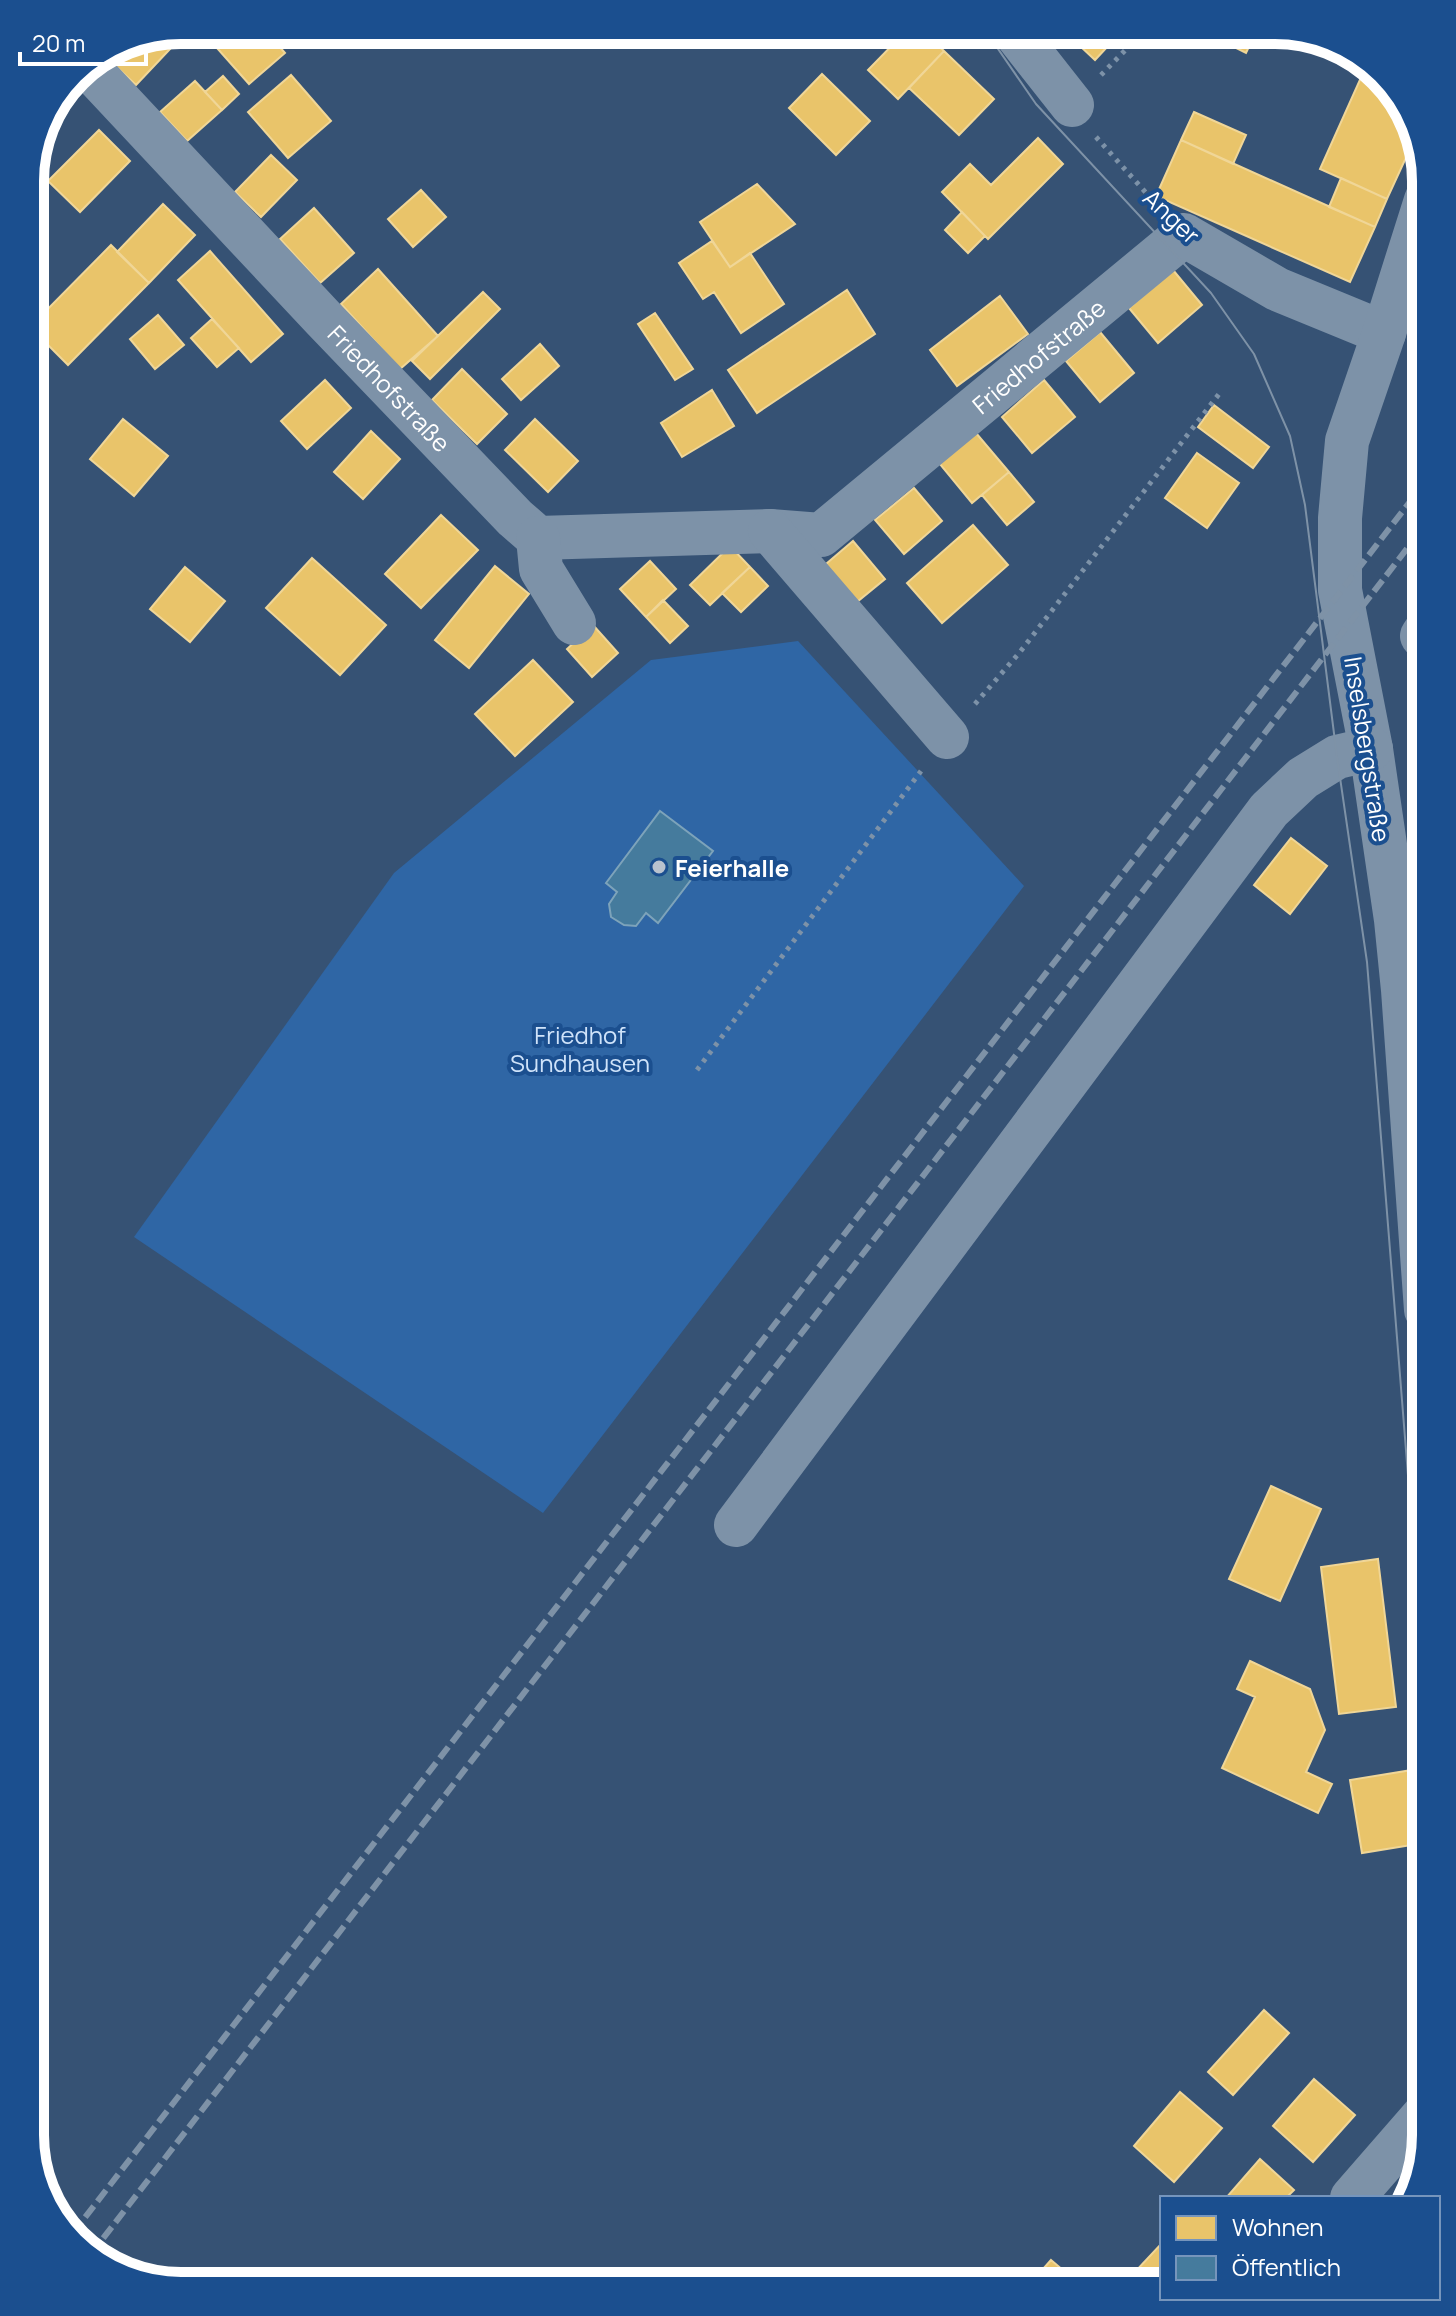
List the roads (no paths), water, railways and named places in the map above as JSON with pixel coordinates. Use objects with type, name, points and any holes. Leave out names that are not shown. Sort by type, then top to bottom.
[{"type":"street","points":[[1024,44],[1072,105]]},
{"type":"street","name":"Friedhofstraße","points":[[95,75],[324,319],[515,518],[538,538],[770,531],[821,535],[1184,235]]},
{"type":"street","name":"Anger","points":[[1184,235],[1277,289],[1384,333]]},
{"type":"street","name":"Inselsbergstraße","points":[[1412,244],[1347,441],[1340,518],[1340,590],[1371,749],[1403,990],[1412,1115]]},
{"type":"street","points":[[770,531],[947,737]]},
{"type":"street","points":[[538,538],[541,569],[574,623]]},
{"type":"street","points":[[736,1525],[1269,810],[1303,778],[1337,757],[1371,749]]},
{"type":"street","points":[[1354,2196],[1412,2129]]},
{"type":"tram line","points":[[995,44],[1036,104],[1211,293],[1254,354],[1290,436],[1305,505],[1367,962],[1412,1525]]},
{"type":"railway","points":[[79,2226],[1412,499]]},
{"type":"railway","points":[[99,2244],[1412,542]]},
{"type":"place","name":"Feierhalle","points":[[659,867]]},
{"type":"park label","name":"Friedhof Sundhausen","points":[[580,1048]]}]
